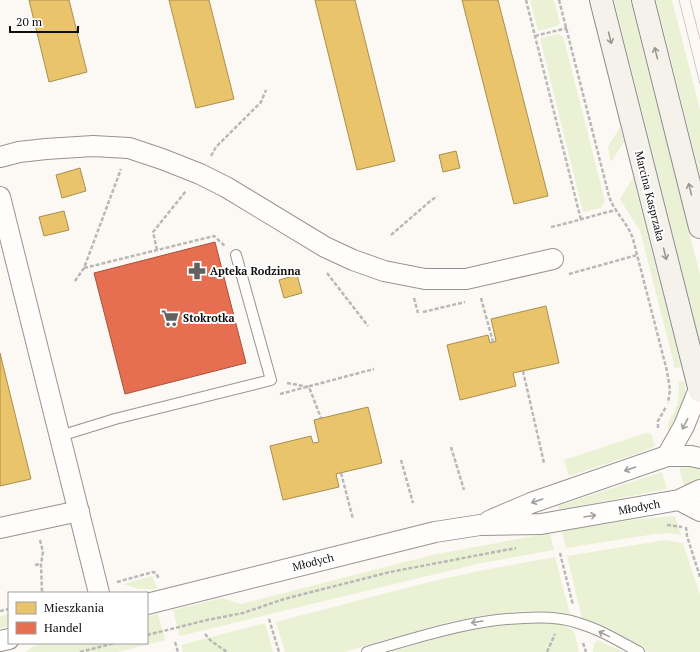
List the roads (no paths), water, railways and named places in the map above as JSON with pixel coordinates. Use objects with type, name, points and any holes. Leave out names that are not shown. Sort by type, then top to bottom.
[{"type":"street","name":"Marcina Kasprzaka","points":[[601,0],[700,390]]},
{"type":"street","points":[[643,0],[700,226]]},
{"type":"street","points":[[0,157],[19,152],[46,148],[93,146],[129,148],[200,174],[226,187],[325,247],[354,260],[384,271],[425,279],[466,279],[553,259]]},
{"type":"street","points":[[0,197],[100,592]]},
{"type":"street","points":[[667,456],[687,421],[700,390]]},
{"type":"street","name":"Młodych","points":[[480,525],[531,503],[667,456],[691,456],[700,458]]},
{"type":"street","name":"Młodych","points":[[148,604],[420,535],[480,525],[541,524],[679,500],[700,490]]},
{"type":"street","points":[[679,500],[690,520]]},
{"type":"street","points":[[0,528],[79,511]]},
{"type":"street","points":[[0,646],[2,652]]},
{"type":"lane","points":[[60,436],[115,419],[271,380],[236,255]]},
{"type":"lane","points":[[367,652],[463,625],[512,618],[543,617],[578,622],[597,630],[638,652]]},
{"type":"tram line","points":[[679,0],[700,84]]},
{"type":"tram line","points":[[690,0],[700,39]]},
{"type":"place","name":"Apteka Rodzinna","points":[[197,271]]},
{"type":"place","name":"Stokrotka","points":[[170,318]]}]
